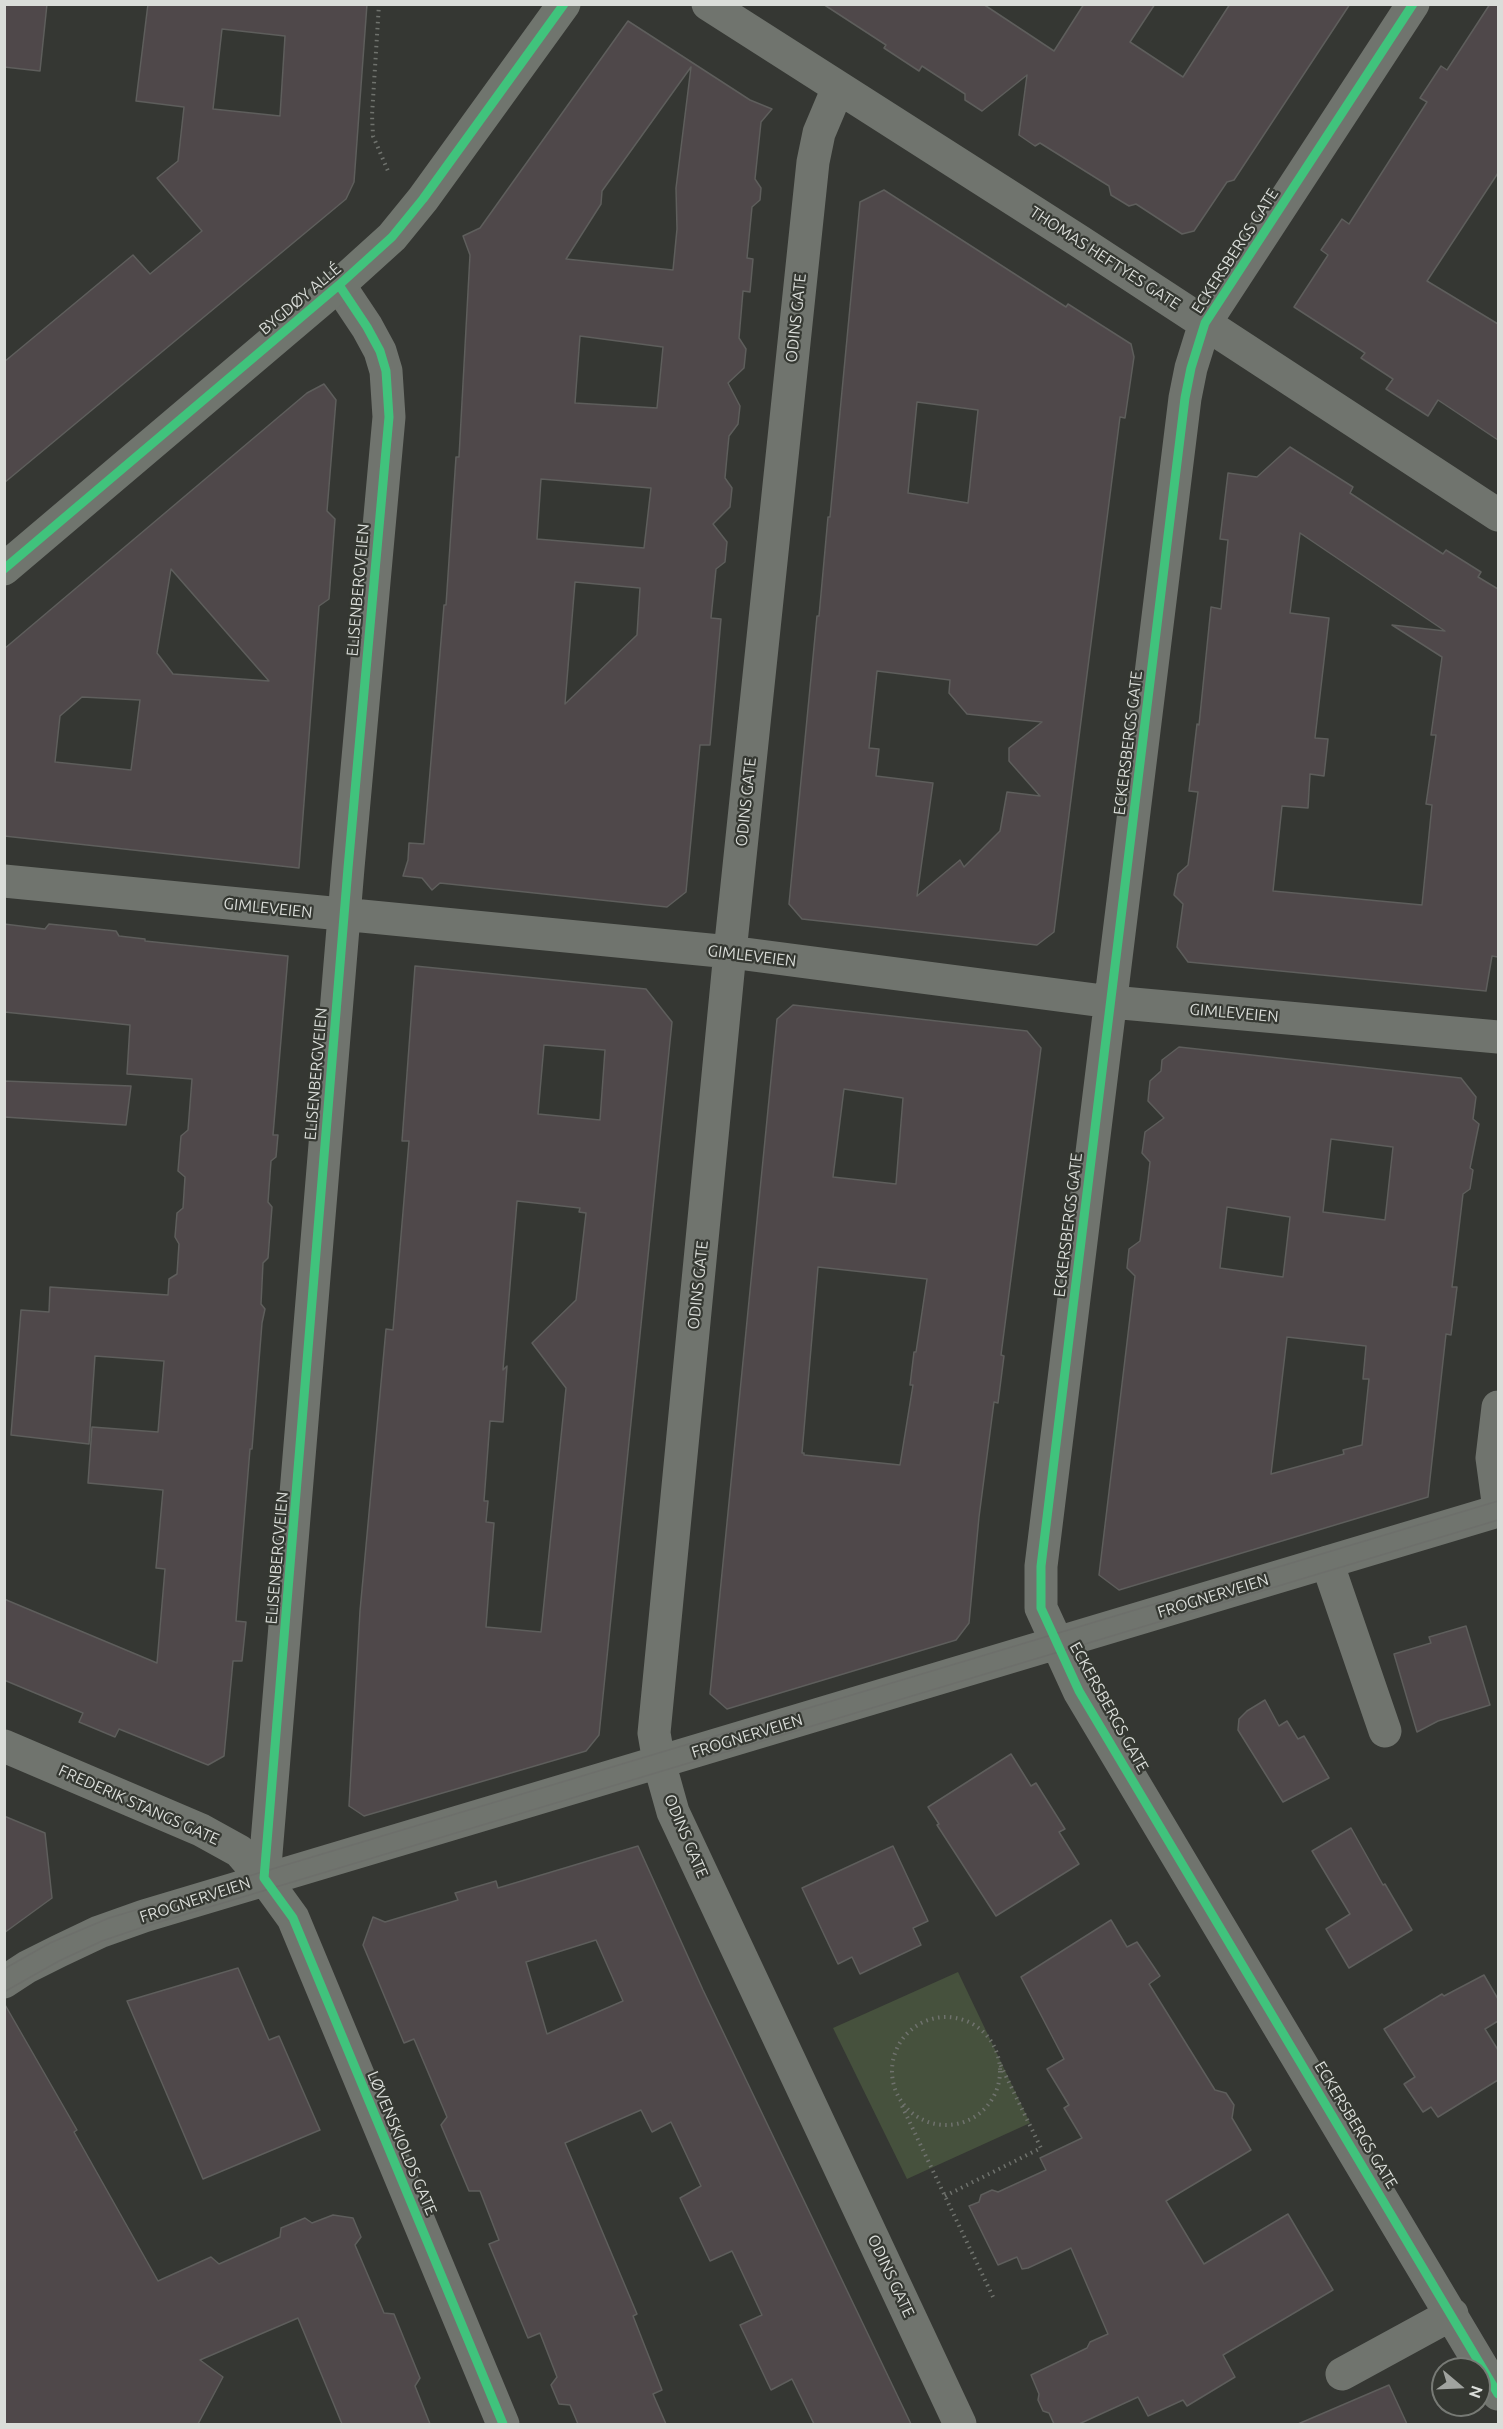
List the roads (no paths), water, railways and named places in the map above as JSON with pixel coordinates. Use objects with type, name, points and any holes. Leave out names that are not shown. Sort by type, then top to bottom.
[{"type":"main road","name":"BYGDØY ALLÉ","points":[[4,569],[375,254],[407,219],[564,4]]},
{"type":"street","name":"THOMAS HEFTYES GATE","points":[[708,4],[1205,323],[1498,515]]},
{"type":"street","name":"ECKERSBERGS GATE","points":[[1413,4],[1205,323],[1196,347],[1185,399],[1041,1566],[1041,1608],[1079,1691],[1498,2394]]},
{"type":"street","name":"ODINS GATE","points":[[838,88],[819,133],[813,162],[730,952],[654,1733],[659,1762],[673,1812],[960,2424]]},
{"type":"street","name":"ELISENBERGVEIEN","points":[[264,1878],[388,417],[389,392],[380,351],[339,285]]},
{"type":"street","name":"GIMLEVEIEN","points":[[4,881],[730,952],[1111,1002],[1498,1037]]},
{"type":"street","points":[[1498,1407],[1492,1458],[1498,1502]]},
{"type":"street","name":"FROGNERVEIEN","points":[[4,1982],[27,1967],[99,1932],[264,1878],[332,1861],[1498,1511]]},
{"type":"street","points":[[1328,1562],[1385,1731]]},
{"type":"street","name":"FREDERIK STANGS GATE","points":[[4,1746],[201,1830],[239,1851],[264,1878]]},
{"type":"street","name":"LØVENSKIOLDS GATE","points":[[264,1878],[293,1918],[503,2424]]},
{"type":"street","points":[[1342,2374],[1452,2314]]},
{"type":"tram line","points":[[4,1969],[50,1943],[109,1918],[1498,1501]]},
{"type":"tram line","points":[[4,1992],[59,1961],[102,1941],[146,1926],[1498,1520]]}]
